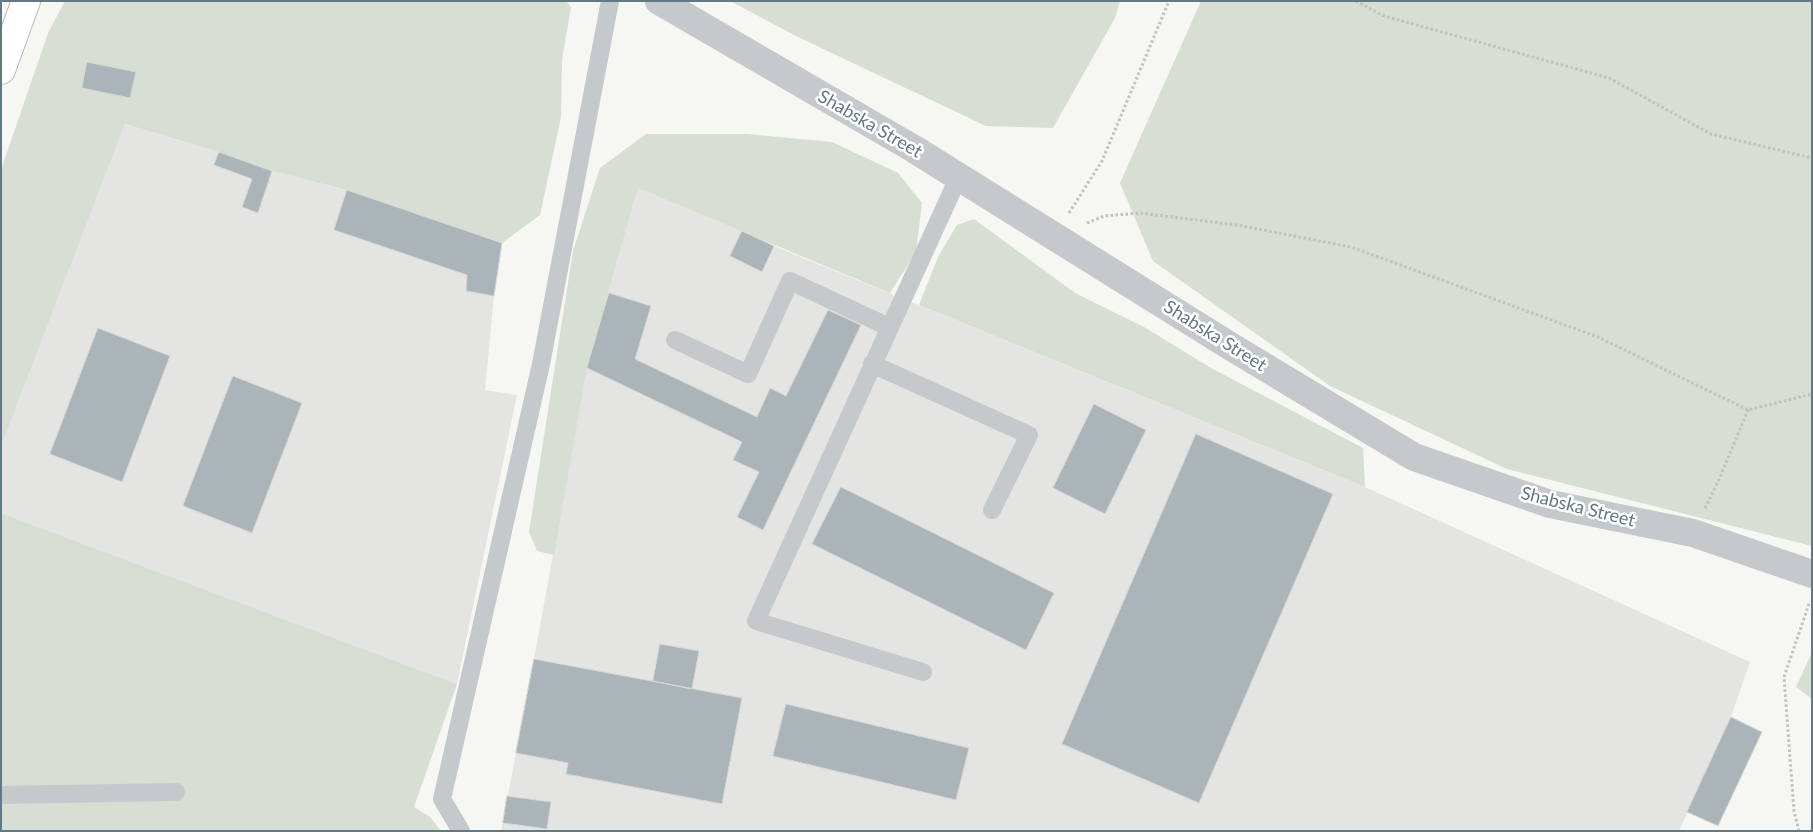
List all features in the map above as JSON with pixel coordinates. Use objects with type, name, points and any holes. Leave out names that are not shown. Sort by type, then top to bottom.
[{"type":"street","points":[[1,70],[26,1]]},
{"type":"street","name":"Shabska Street","points":[[659,1],[958,176],[1414,458],[1550,504],[1693,533],[1812,574]]},
{"type":"lane","points":[[461,831],[442,799],[541,364],[610,1]]},
{"type":"lane","points":[[922,672],[756,621],[958,176]]},
{"type":"lane","points":[[675,340],[748,374],[790,281],[889,327]]},
{"type":"lane","points":[[872,364],[1028,435],[992,510]]},
{"type":"lane","points":[[1,795],[176,792]]},
{"type":"path","points":[[1054,237],[1102,161],[1169,1]]},
{"type":"path","points":[[1356,1],[1384,16],[1608,78],[1711,134],[1812,158]]},
{"type":"path","points":[[1054,237],[1104,216],[1140,213],[1237,225],[1351,247],[1598,337],[1748,410],[1812,394]]},
{"type":"path","points":[[1693,533],[1718,482],[1748,410]]},
{"type":"path","points":[[1799,831],[1794,810],[1784,677],[1812,596]]},
{"type":"shaded area","points":[[65,1],[566,1],[571,7],[562,60],[561,117],[540,215],[502,243],[347,190],[272,171],[219,152],[125,124],[1,447],[1,170],[48,33]]},
{"type":"shaded area","points":[[730,1],[1120,1],[1115,18],[1053,128],[986,126],[798,37]]},
{"type":"shaded area","points":[[1201,1],[1812,1],[1812,546],[1507,469],[1330,386],[1153,261],[1120,183]]},
{"type":"shaded area","points":[[125,124],[219,152],[272,171],[347,190],[502,243],[494,296],[485,390],[517,395],[457,684],[1,513],[1,447]]},
{"type":"shaded area","points":[[646,134],[747,134],[832,142],[898,173],[922,203],[916,252],[890,293],[638,188],[587,368],[554,555],[537,551],[529,532],[573,251],[600,168]]},
{"type":"shaded area","points":[[638,188],[774,246],[1365,487],[1750,662],[1731,717],[1679,831],[501,831],[587,368]]},
{"type":"shaded area","points":[[974,219],[1075,293],[1144,327],[1211,368],[1363,448],[1365,487],[919,305],[938,257],[957,225]]},
{"type":"shaded area","points":[[1,513],[457,684],[414,807],[430,817],[441,831],[1,831]]},
{"type":"shaded area","points":[[1812,652],[1812,699],[1796,687]]},
{"type":"building","points":[[87,62],[136,72],[130,98],[82,88]]},
{"type":"building","points":[[219,152],[272,171],[258,213],[242,207],[252,179],[214,165]]},
{"type":"building","points":[[347,190],[502,243],[494,296],[466,291],[467,275],[334,230]]},
{"type":"building","points":[[742,231],[774,246],[762,272],[730,256]]},
{"type":"building","points":[[609,293],[651,306],[635,359],[757,417],[770,388],[786,396],[828,310],[861,325],[763,530],[737,517],[759,472],[733,460],[742,442],[587,368]]},
{"type":"building","points":[[98,328],[170,356],[122,482],[50,454]]},
{"type":"building","points":[[233,376],[302,403],[252,533],[183,506]]},
{"type":"building","points":[[1094,404],[1146,430],[1105,514],[1053,488]]},
{"type":"building","points":[[1196,434],[1333,494],[1199,803],[1062,744]]},
{"type":"building","points":[[841,487],[1054,593],[1026,650],[812,544]]},
{"type":"building","points":[[660,644],[699,651],[692,689],[653,681]]},
{"type":"building","points":[[534,659],[742,698],[722,804],[566,774],[568,763],[516,753]]},
{"type":"building","points":[[786,704],[969,748],[956,800],[773,756]]},
{"type":"building","points":[[1731,717],[1762,732],[1718,826],[1687,812]]},
{"type":"building","points":[[507,796],[551,802],[547,829],[503,823]]}]
